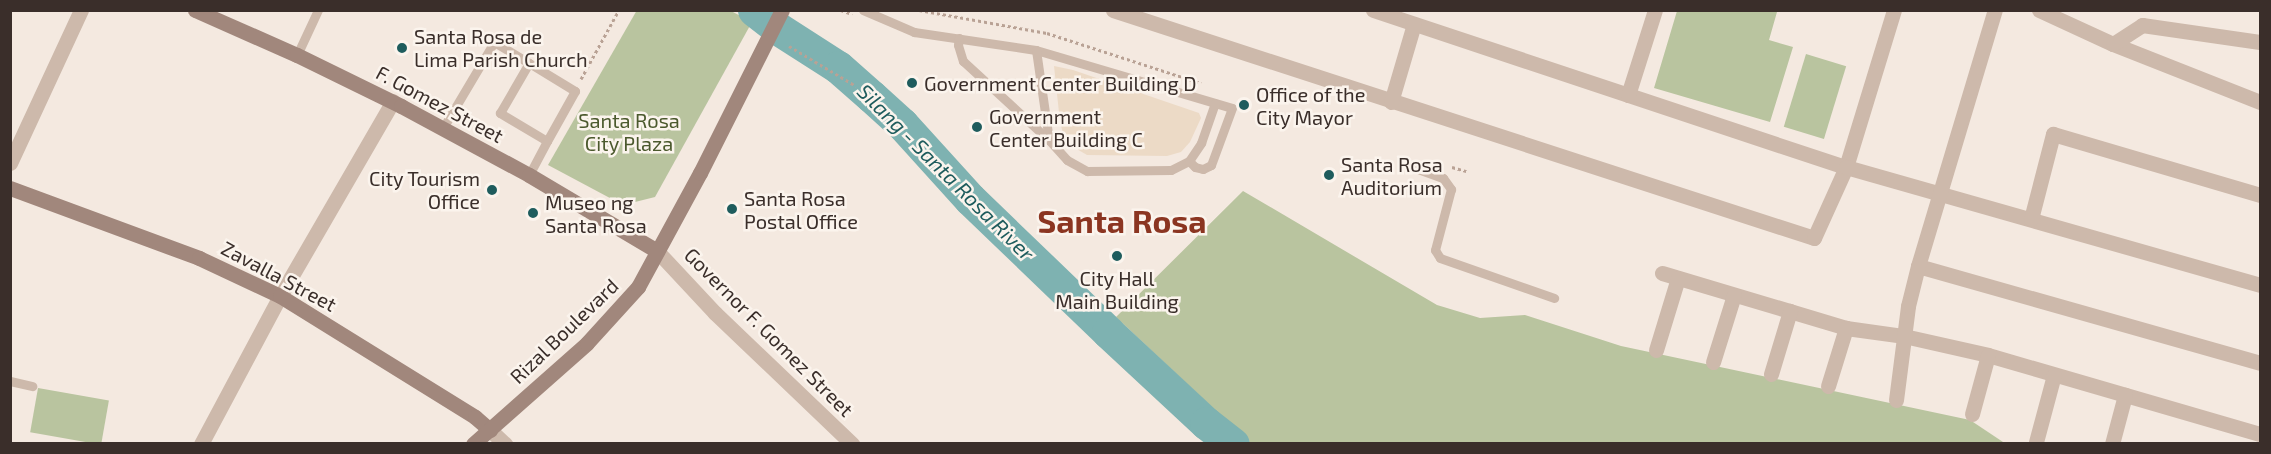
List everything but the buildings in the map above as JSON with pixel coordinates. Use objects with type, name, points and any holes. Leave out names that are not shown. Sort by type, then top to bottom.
[{"type":"main road","name":"F. Gomez Street","points":[[195,10],[393,101],[530,175],[657,251]]},
{"type":"main road","name":"Rizal Boulevard","points":[[473,444],[587,343],[638,287],[782,10]]},
{"type":"main road","name":"Zavalla Street","points":[[10,188],[199,258],[280,296],[475,417],[490,430]]},
{"type":"street","points":[[10,163],[81,10]]},
{"type":"street","points":[[1113,10],[1390,102],[1814,238],[1846,167],[1894,10]]},
{"type":"street","points":[[1373,10],[1846,167],[2260,285]]},
{"type":"street","points":[[1628,95],[1655,10]]},
{"type":"street","points":[[1896,400],[1904,336],[1918,266],[1938,193],[1995,10]]},
{"type":"street","points":[[2039,10],[2113,44],[2260,102]]},
{"type":"street","points":[[1390,102],[1414,24]]},
{"type":"street","points":[[2113,44],[2142,25],[2260,42]]},
{"type":"street","points":[[201,444],[280,296],[393,101]]},
{"type":"street","points":[[2031,219],[2053,134],[2260,195]]},
{"type":"street","name":"Governor F. Gomez Street","points":[[657,251],[715,313],[852,444]]},
{"type":"street","points":[[1918,266],[2260,363]]},
{"type":"street","points":[[1662,273],[1846,328],[1904,336],[1988,355],[2260,434]]},
{"type":"street","points":[[1656,350],[1678,278]]},
{"type":"street","points":[[1713,362],[1734,294]]},
{"type":"street","points":[[1771,374],[1790,311]]},
{"type":"street","points":[[1828,386],[1846,328]]},
{"type":"street","points":[[1972,414],[1988,355]]},
{"type":"street","points":[[2036,442],[2054,375]]},
{"type":"street","points":[[2112,444],[2125,395]]},
{"type":"street","name":"Zavalla Street","points":[[490,430],[505,444]]},
{"type":"lane","points":[[297,55],[318,10]]},
{"type":"lane","points":[[863,10],[914,32],[1035,50],[1232,108],[1211,165],[1203,169],[1195,166],[1189,160]]},
{"type":"lane","points":[[954,38],[963,62],[1049,140],[1066,160],[1087,171],[1171,170],[1189,160],[1201,143],[1215,104]]},
{"type":"lane","points":[[443,128],[494,42],[575,91],[530,175]]},
{"type":"lane","points":[[1035,50],[1049,140]]},
{"type":"lane","points":[[528,63],[500,113],[547,141]]},
{"type":"lane","points":[[1415,168],[1443,178],[1451,189],[1435,250],[1440,258],[1554,298]]},
{"type":"lane","points":[[10,381],[32,386]]},
{"type":"path","points":[[575,91],[619,10]]},
{"type":"path","points":[[952,16],[954,38]]},
{"type":"path","points":[[1047,33],[1049,54]]},
{"type":"path","points":[[789,46],[856,86]]},
{"type":"green space","name":"Santa Rosa City Plaza","points":[[637,10],[731,11],[752,22],[655,197],[623,205],[548,165]]},
{"type":"green space","points":[[1677,11],[1777,12],[1769,40],[1793,47],[1770,122],[1654,88]]},
{"type":"green space","points":[[1806,54],[1846,66],[1824,139],[1784,127]]},
{"type":"green space","points":[[1243,191],[1437,305],[1480,318],[1525,315],[1621,346],[1970,420],[2003,442],[2010,443],[1250,443],[1116,317]]},
{"type":"green space","points":[[38,388],[109,401],[101,444],[30,432]]},
{"type":"shaded area","points":[[1054,66],[1073,70],[1199,113],[1201,118],[1190,142],[1181,152],[1167,156],[1087,155],[1075,148],[1064,137],[1060,122]]},
{"type":"waterway","name":"Silang - Santa Rosa River","points":[[754,10],[777,28],[838,67],[902,124],[970,199],[1108,332],[1206,423],[1233,444]]},
{"type":"place","name":"Santa Rosa de Lima Parish Church","points":[[402,48]]},
{"type":"place","name":"Government Center Building D","points":[[912,83]]},
{"type":"place","name":"Office of the City Mayor","points":[[1244,105]]},
{"type":"place","name":"Government Center Building C","points":[[977,127]]},
{"type":"place","name":"Santa Rosa Auditorium","points":[[1329,175]]},
{"type":"place","name":"City Tourism Office","points":[[492,190]]},
{"type":"place","name":"Santa Rosa Postal Office","points":[[732,209]]},
{"type":"place","name":"Museo ng Santa Rosa","points":[[533,213]]},
{"type":"place","name":"City Hall Main Building","points":[[1117,256]]},
{"type":"district","name":"Santa Rosa","points":[[1122,220]]}]
